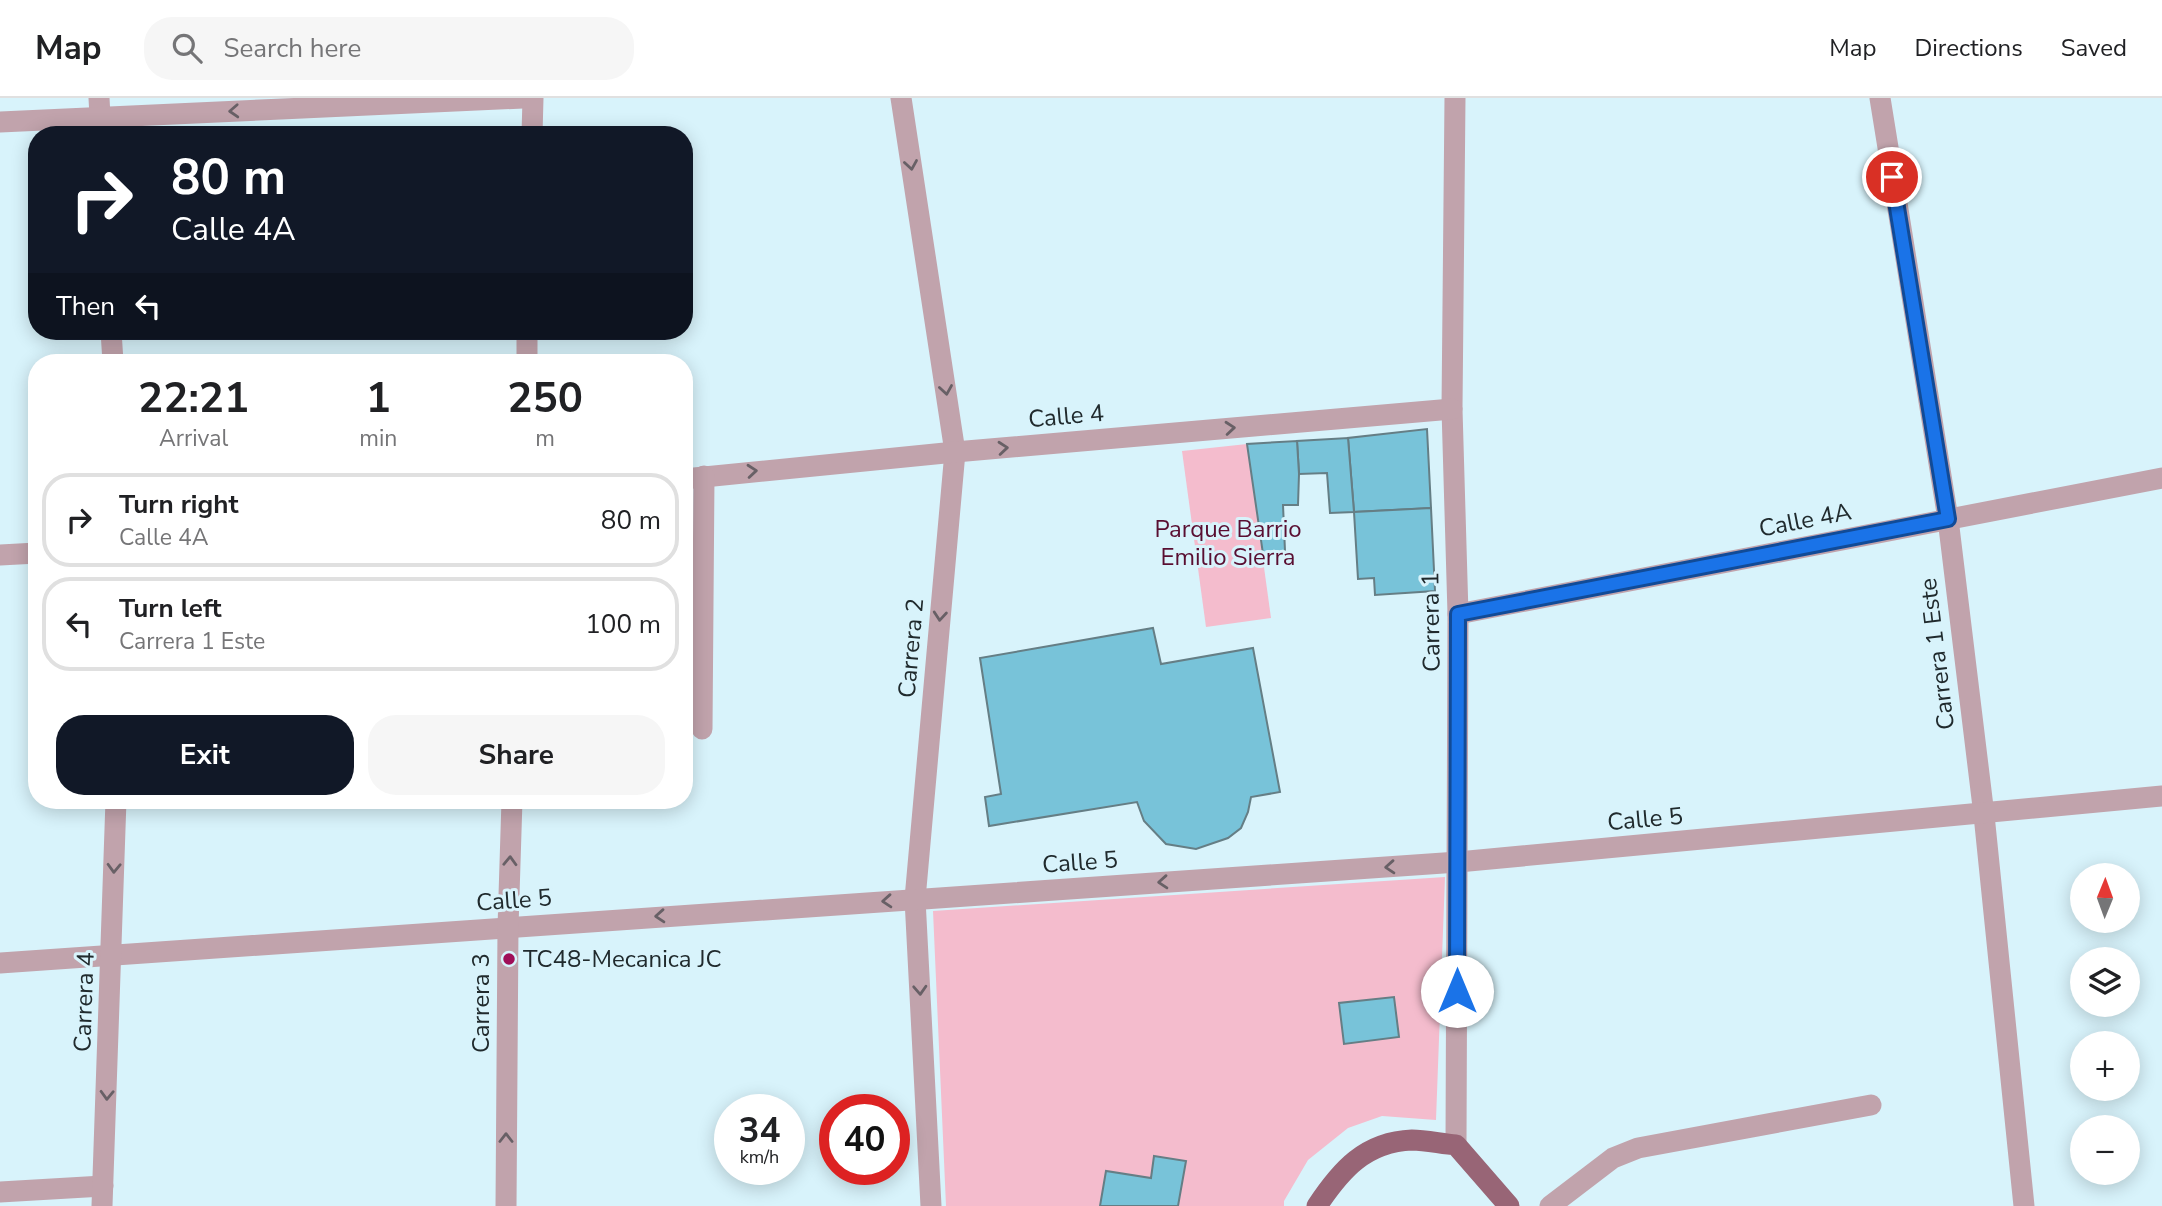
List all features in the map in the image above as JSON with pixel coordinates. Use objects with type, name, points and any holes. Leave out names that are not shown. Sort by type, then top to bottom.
[{"type":"main road","points":[[1317,1206],[1335,1179],[1353,1161],[1377,1147],[1412,1140],[1456,1145],[1509,1206]]},
{"type":"street","points":[[0,122],[523,98]]},
{"type":"street","points":[[532,126],[533,98]]},
{"type":"street","name":"Carrera 2","points":[[901,98],[955,452],[915,899],[931,1206]]},
{"type":"street","name":"Carrera 1","points":[[1455,98],[1452,409],[1458,614],[1456,1145]]},
{"type":"street","name":"Carrera 1 Este","points":[[1880,98],[1948,519],[1984,815],[2024,1206]]},
{"type":"street","name":"Calle 4","points":[[694,477],[1452,409]]},
{"type":"street","points":[[694,477],[702,729]]},
{"type":"street","name":"Calle 4A","points":[[1458,614],[2162,478]]},
{"type":"street","points":[[0,555],[28,553]]},
{"type":"street","name":"Calle 5","points":[[0,963],[1458,862],[1984,815],[2162,796]]},
{"type":"street","name":"Carrera 4","points":[[103,1196],[116,809]]},
{"type":"street","name":"Carrera 3","points":[[506,1206],[512,809]]},
{"type":"street","points":[[1550,1206],[1613,1158],[1638,1148],[1871,1105]]},
{"type":"street","points":[[0,1192],[103,1196]]},
{"type":"green space","name":"Parque Barrio Emilio Sierra","points":[[1247,444],[1271,618],[1206,627],[1182,451]]},
{"type":"green space","points":[[1445,877],[1436,1120],[1382,1116],[1348,1128],[1308,1160],[1284,1201],[1284,1206],[946,1206],[933,911]]},
{"type":"building","points":[[1427,429],[1431,508],[1354,512],[1348,438]]},
{"type":"building","points":[[1348,438],[1354,512],[1330,513],[1327,473],[1299,474],[1297,441]]},
{"type":"building","points":[[1297,441],[1298,505],[1283,505],[1285,551],[1263,554],[1247,444]]},
{"type":"building","points":[[1431,508],[1435,591],[1375,595],[1374,578],[1358,579],[1354,512]]},
{"type":"building","points":[[1153,628],[1161,664],[1253,648],[1280,792],[1251,797],[1241,828],[1228,838],[1196,849],[1166,844],[1144,821],[1137,802],[989,826],[985,797],[1001,794],[980,658]]},
{"type":"building","points":[[1394,997],[1399,1037],[1344,1044],[1339,1003]]},
{"type":"building","points":[[1154,1156],[1186,1161],[1178,1206],[1100,1206],[1106,1171],[1151,1178]]},
{"type":"place","name":"TC48-Mecanica JC","points":[[509,959]]},
{"type":"route","points":[[1457,991],[1458,614],[1948,519],[1892,177]]}]
